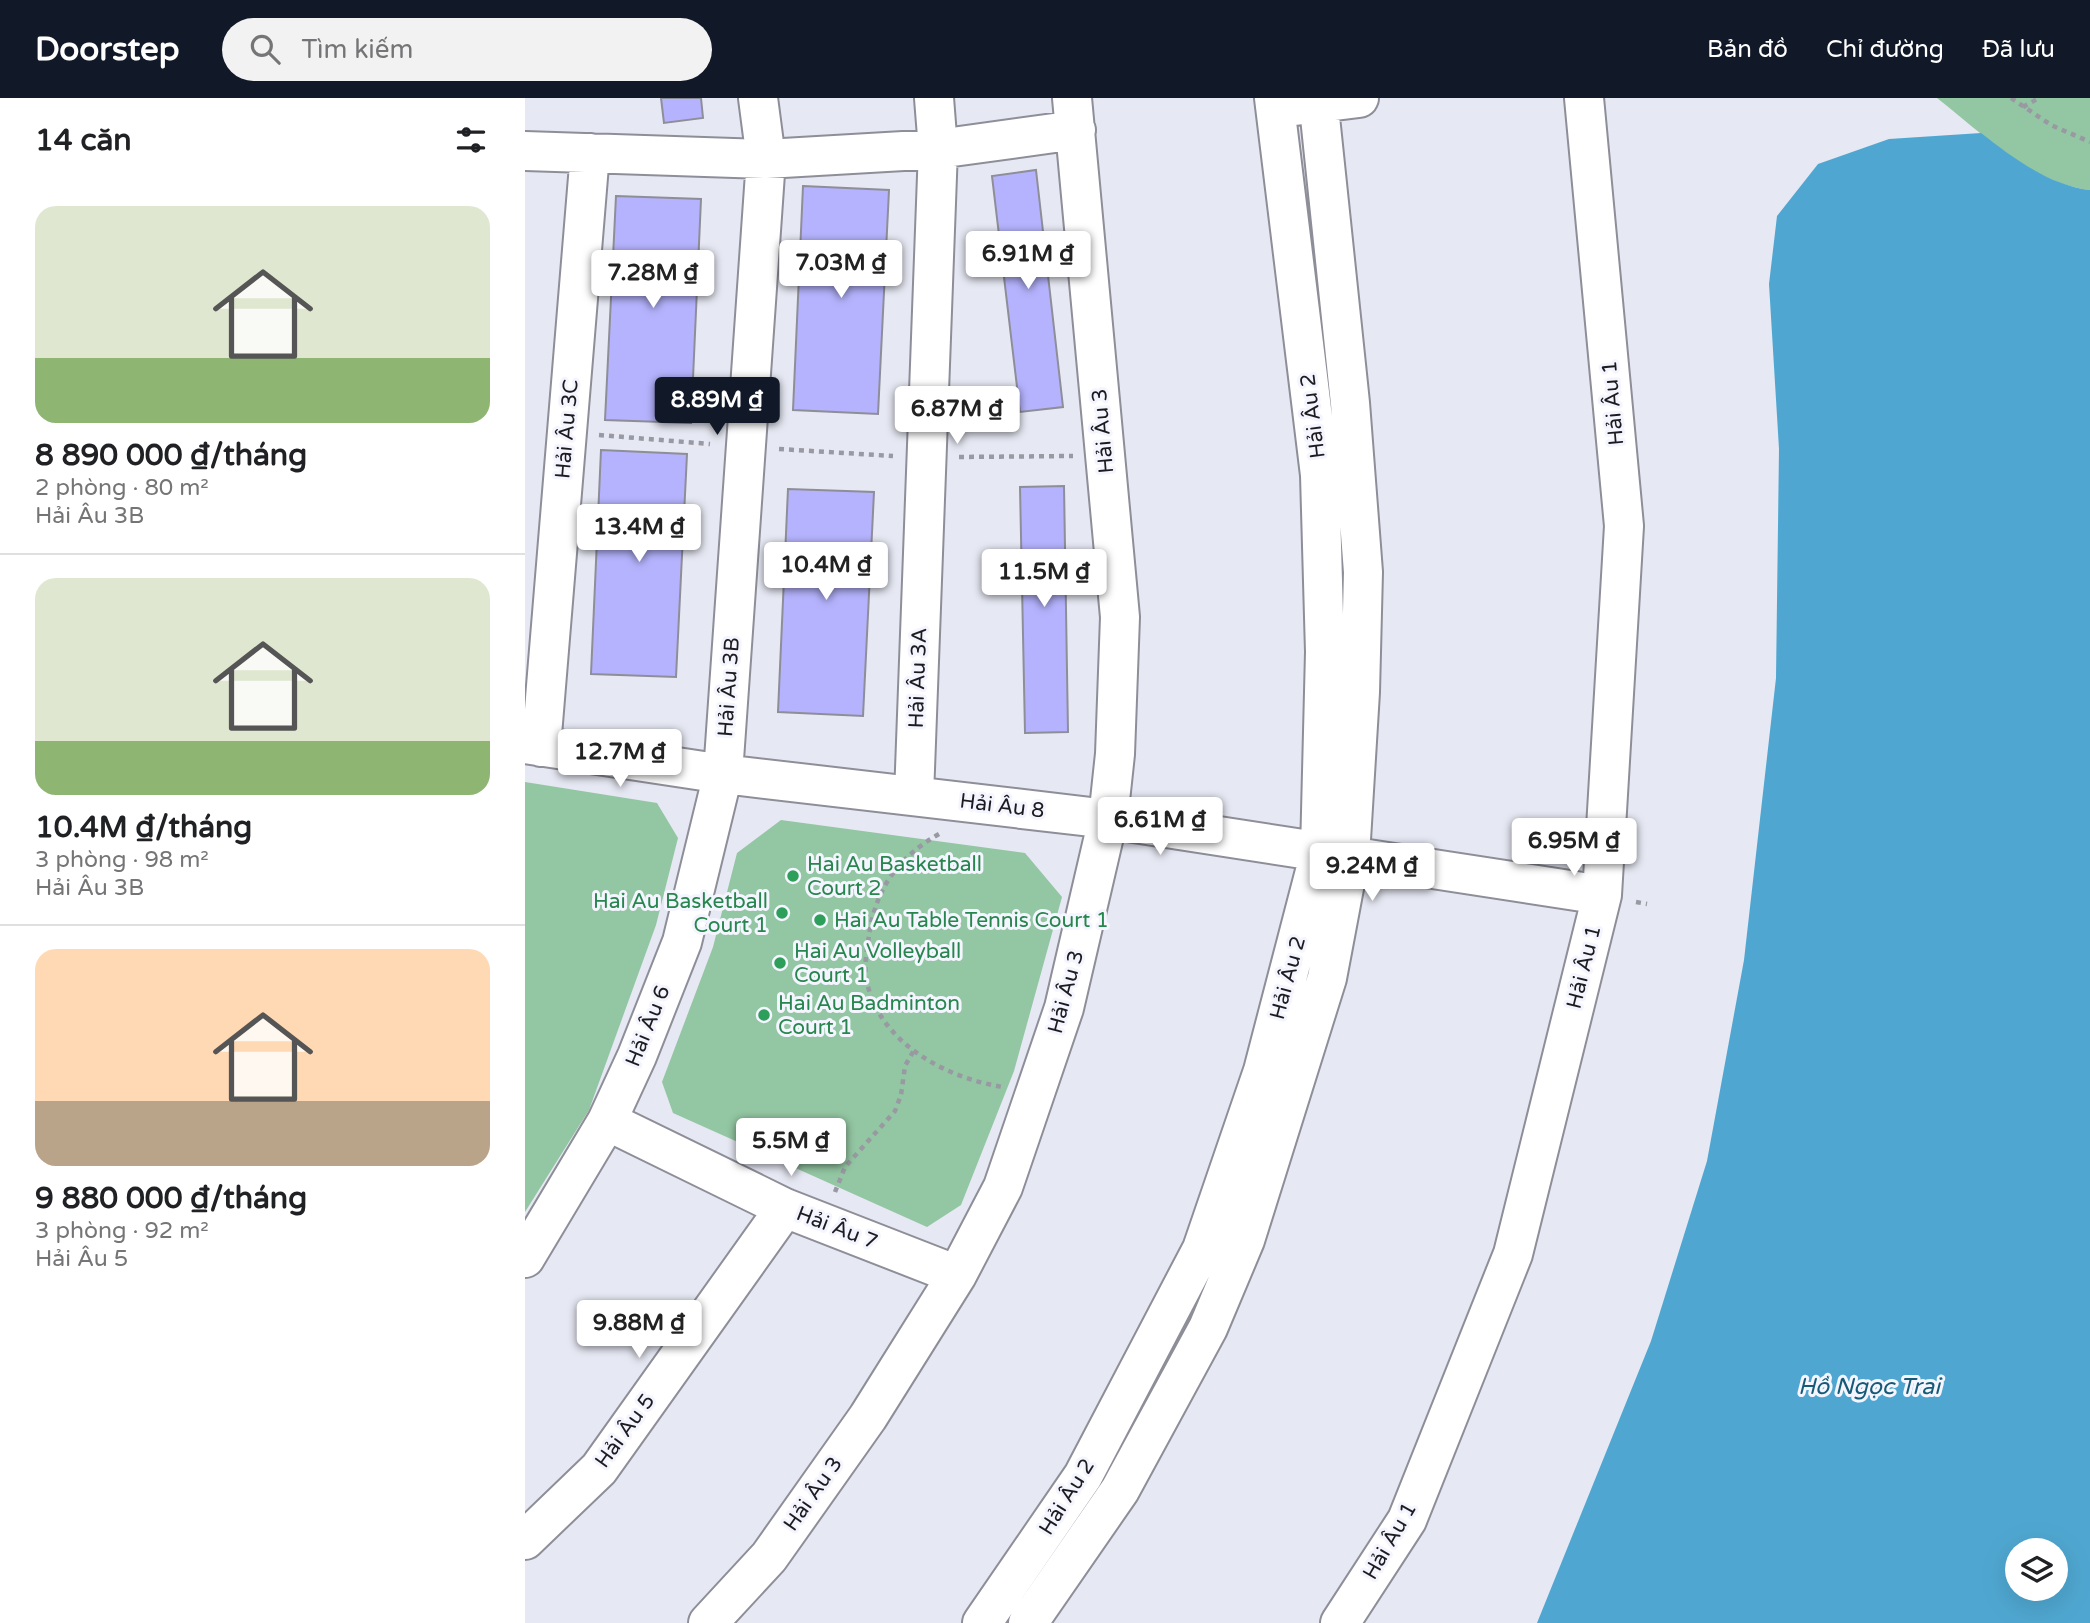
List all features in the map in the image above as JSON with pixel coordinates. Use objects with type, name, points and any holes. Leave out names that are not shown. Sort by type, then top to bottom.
[{"type":"street","name":"Hải Âu 3B","points":[[723,774],[766,159],[758,98]]},
{"type":"street","name":"Hải Âu 3A","points":[[914,796],[939,149],[933,98]]},
{"type":"street","points":[[1274,103],[1359,98]]},
{"type":"street","name":"Hải Âu 1","points":[[1340,1623],[1407,1520],[1513,1254],[1619,898],[1624,526],[1584,98]]},
{"type":"street","name":"Hải Âu 2","points":[[1028,1623],[1120,1490],[1208,1328],[1241,1250],[1327,978],[1335,854],[1360,692],[1363,572],[1350,403],[1318,101]]},
{"type":"street","name":"Hải Âu 2","points":[[982,1623],[1083,1476],[1202,1249],[1335,854],[1320,475],[1274,103]]},
{"type":"street","points":[[525,151],[766,159],[939,149],[1074,114]]},
{"type":"street","name":"Hải Âu 3","points":[[708,1623],[769,1557],[868,1416],[957,1275],[1003,1187],[1064,1008],[1108,819],[1115,754],[1120,617],[1074,114]]},
{"type":"street","name":"Hải Âu 3C","points":[[533,745],[590,153]]},
{"type":"street","name":"Hải Âu 8","points":[[533,745],[723,774],[1108,819],[1619,898]]},
{"type":"street","name":"Hải Âu 6","points":[[525,1258],[607,1121],[682,942],[723,774]]},
{"type":"street","name":"Hải Âu 7","points":[[607,1121],[785,1208],[957,1275]]},
{"type":"street","name":"Hải Âu 5","points":[[525,1540],[599,1469],[785,1208]]},
{"type":"path","points":[[2011,98],[2051,125],[2090,142]]},
{"type":"path","points":[[2022,107],[2039,98]]},
{"type":"path","points":[[585,434],[710,444]]},
{"type":"path","points":[[768,448],[904,456]]},
{"type":"path","points":[[948,457],[1082,456]]},
{"type":"path","points":[[947,829],[915,848],[896,866],[880,893],[869,939],[866,977],[873,996],[895,1034],[914,1051],[964,1079],[1005,1088]]},
{"type":"path","points":[[1619,898],[1647,904]]},
{"type":"path","points":[[833,1198],[845,1167],[895,1111],[901,1095],[905,1066],[914,1051]]},
{"type":"green space","points":[[1937,98],[2090,98],[2090,190],[2048,178],[2028,167],[1990,141]]},
{"type":"green space","points":[[525,782],[657,803],[678,838],[656,925],[589,1110],[525,1212]]},
{"type":"green space","points":[[781,820],[1025,853],[1062,897],[1014,1071],[961,1205],[927,1227],[673,1113],[662,1082],[713,947],[737,853]]},
{"type":"water","name":"Hồ Ngọc Trai","points":[[1981,133],[2019,161],[2046,176],[2090,190],[2090,1623],[1537,1623],[1651,1341],[1707,1161],[1744,960],[1776,678],[1779,449],[1769,284],[1777,216],[1818,164],[1889,139]]},
{"type":"building","points":[[661,98],[701,98],[703,118],[664,123]]},
{"type":"building","points":[[1036,170],[1063,407],[1020,412],[992,176]]},
{"type":"building","points":[[803,186],[889,190],[878,414],[793,410]]},
{"type":"building","points":[[616,196],[701,199],[691,423],[605,420]]},
{"type":"building","points":[[601,450],[687,454],[676,677],[591,674]]},
{"type":"building","points":[[1064,486],[1068,732],[1025,733],[1020,487]]},
{"type":"building","points":[[788,489],[874,492],[863,716],[778,712]]},
{"type":"place","name":"Hai Au Basketball Court 2","points":[[793,876]]},
{"type":"place","name":"Hai Au Basketball Court 1","points":[[782,913]]},
{"type":"place","name":"Hai Au Table Tennis Court 1","points":[[820,920]]},
{"type":"place","name":"Hai Au Volleyball Court 1","points":[[780,963]]},
{"type":"place","name":"Hai Au Badminton Court 1","points":[[764,1015]]}]
